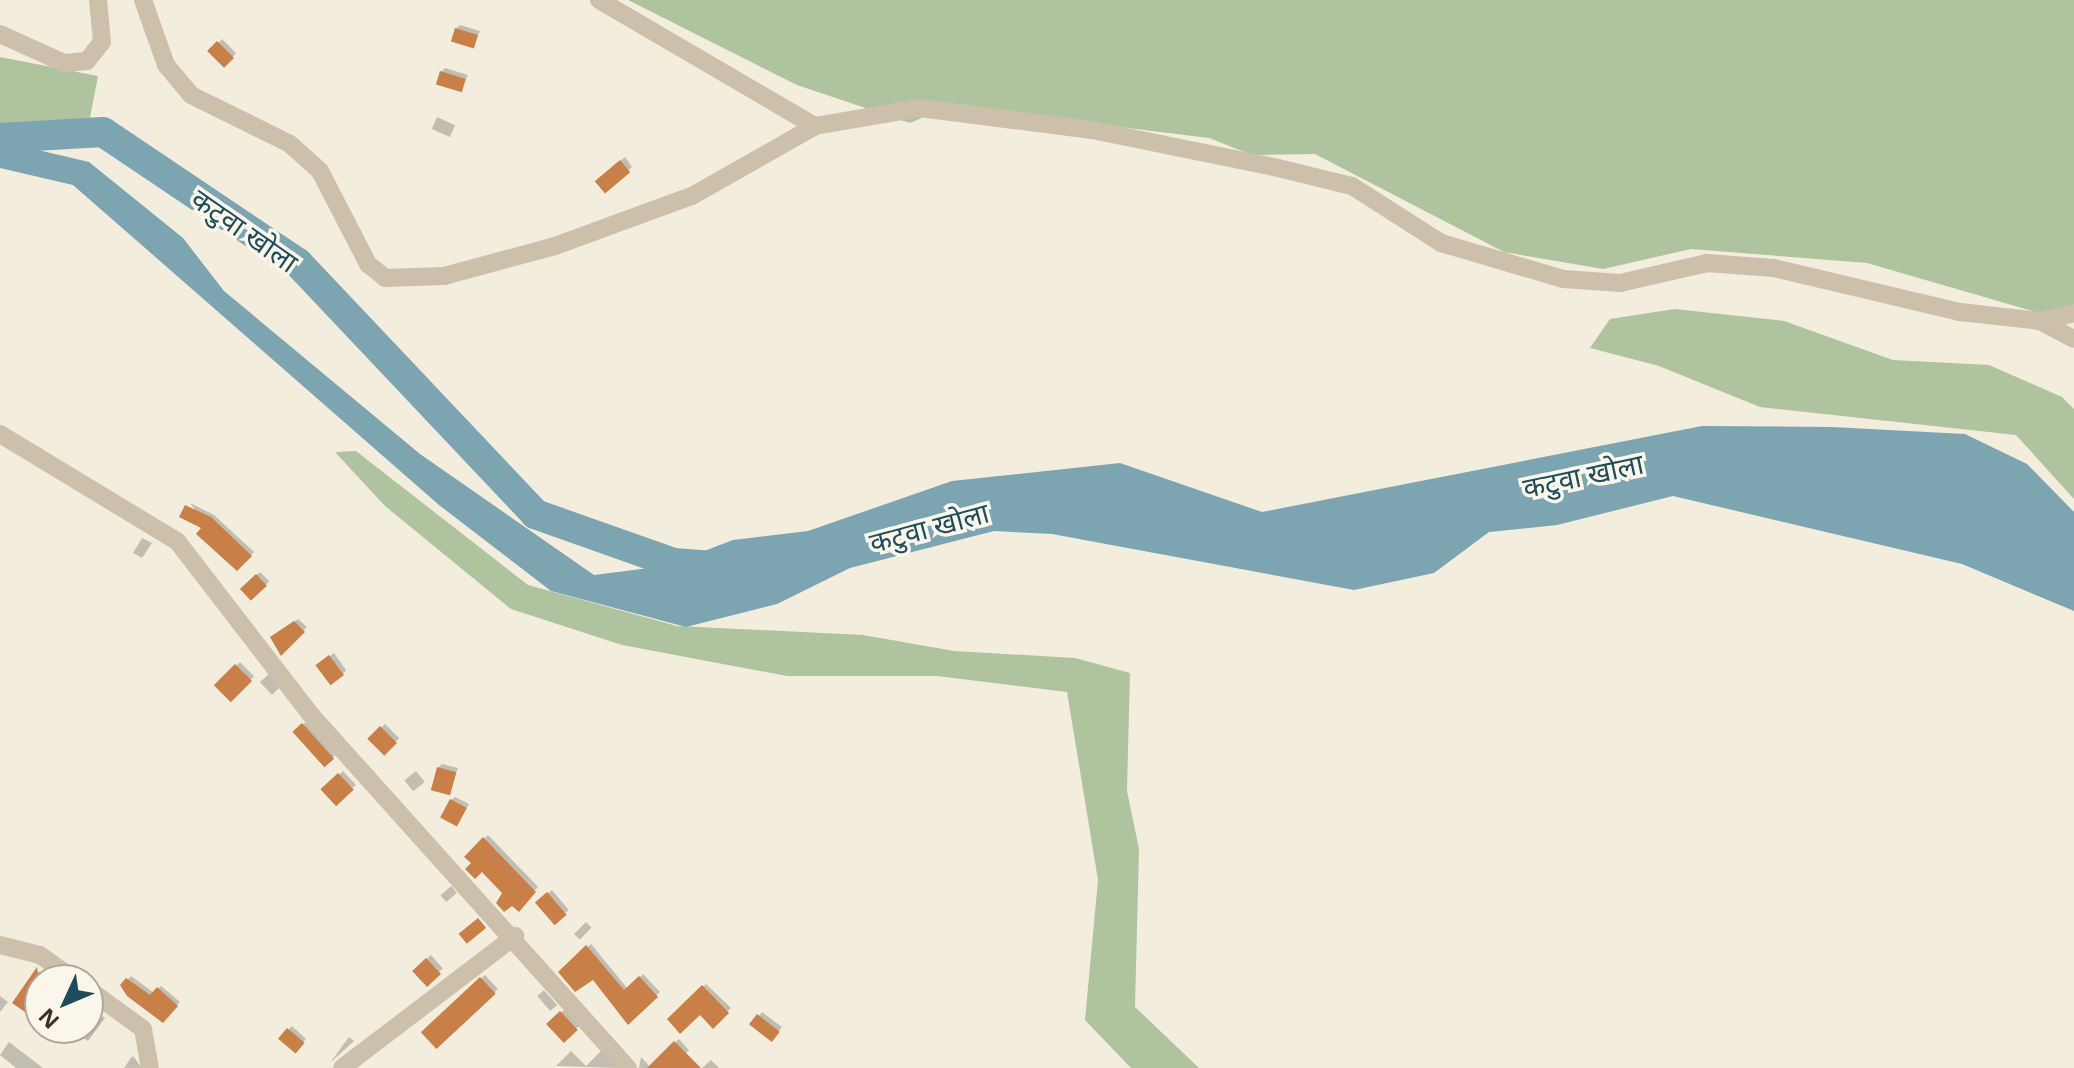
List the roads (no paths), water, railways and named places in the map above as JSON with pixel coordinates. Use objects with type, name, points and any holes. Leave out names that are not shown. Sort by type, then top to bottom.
[{"type":"street","points":[[0,34],[64,63],[87,61],[102,42],[98,0]]},
{"type":"street","points":[[143,0],[166,65],[191,95],[290,144],[320,171],[368,264],[385,278],[444,276],[555,246],[692,196],[815,126],[920,108],[1092,130],[1352,186],[1441,243],[1563,279],[1620,283],[1707,263],[1774,268],[1960,312],[2040,321],[2074,313]]},
{"type":"street","points":[[599,0],[815,126]]},
{"type":"street","points":[[2040,321],[2074,339]]},
{"type":"street","points":[[0,434],[177,541],[312,716],[515,936],[628,1068]]},
{"type":"street","points":[[342,1068],[515,936]]},
{"type":"street","points":[[0,945],[40,955],[53,964]]},
{"type":"street","points":[[104,1001],[143,1029],[150,1068]]},
{"type":"water","points":[[0,141],[89,162],[183,238],[224,291],[420,454],[594,575],[665,566],[733,540],[808,531],[952,481],[1120,463],[1262,512],[1702,426],[1832,427],[1965,434],[2027,464],[2074,512],[2074,611],[1962,564],[1673,496],[1557,525],[1489,532],[1434,573],[1354,590],[1052,534],[994,531],[850,568],[777,604],[686,627],[551,591],[439,505],[73,185],[0,168]]},
{"type":"waterway","name":"कटुवा खोला","points":[[0,138],[103,132],[298,263],[535,514],[673,563],[713,566]]}]
